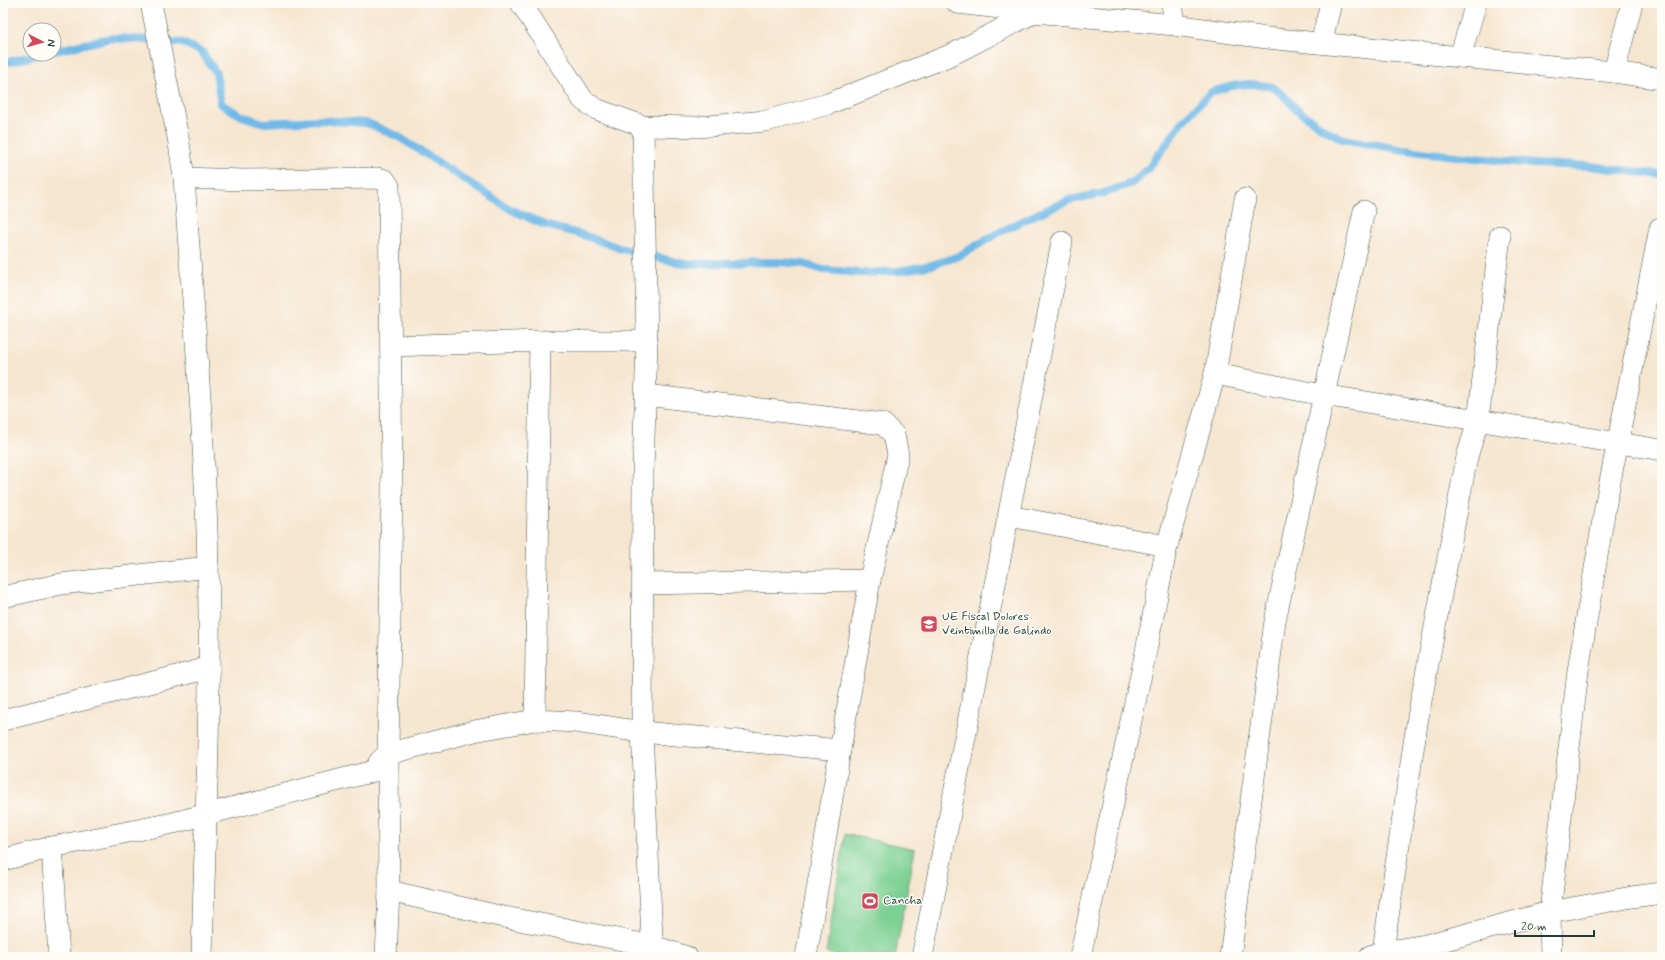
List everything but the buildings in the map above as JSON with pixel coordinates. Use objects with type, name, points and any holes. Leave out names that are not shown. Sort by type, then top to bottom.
[{"type":"street","points":[[151,3],[180,143],[184,178],[205,471],[208,567],[208,668],[202,957]]},
{"type":"street","points":[[521,3],[583,100],[596,109],[643,126],[698,127],[766,121],[828,104],[953,54],[1034,8]]},
{"type":"street","points":[[957,3],[1034,8],[1267,38],[1614,72],[1662,80]]},
{"type":"street","points":[[1172,3],[1175,25]]},
{"type":"street","points":[[1321,43],[1331,3]]},
{"type":"street","points":[[1460,57],[1476,3]]},
{"type":"street","points":[[1614,72],[1632,3]]},
{"type":"street","points":[[643,126],[647,341],[643,472],[642,732],[653,951]]},
{"type":"street","points":[[184,178],[244,180],[378,178],[385,180],[389,186],[392,488],[388,754],[389,891],[386,957]]},
{"type":"street","points":[[1080,957],[1145,656],[1167,546],[1215,374],[1245,199]]},
{"type":"street","points":[[1230,957],[1275,620],[1364,211]]},
{"type":"street","points":[[1551,957],[1550,912],[1578,671],[1617,443],[1660,228]]},
{"type":"street","points":[[1500,236],[1478,420],[1467,457],[1418,717],[1377,955],[1426,945],[1550,912],[1662,893]]},
{"type":"street","points":[[922,957],[1062,242]]},
{"type":"street","points":[[391,346],[540,341],[647,341]]},
{"type":"street","points":[[535,720],[540,341]]},
{"type":"street","points":[[1215,374],[1323,395],[1662,450]]},
{"type":"street","points":[[646,395],[883,424],[894,435],[898,455],[870,580],[806,957]]},
{"type":"street","points":[[1008,516],[1167,546]]},
{"type":"street","points":[[3,597],[61,584],[208,567]]},
{"type":"street","points":[[643,584],[870,580]]},
{"type":"street","points":[[3,720],[208,668]]},
{"type":"street","points":[[3,860],[52,847],[166,824],[374,771],[388,754],[474,731],[535,720],[576,722],[642,732],[840,750]]},
{"type":"street","points":[[52,847],[59,957]]},
{"type":"street","points":[[389,891],[653,951],[687,957]]},
{"type":"green space","name":"Cancha","points":[[845,834],[915,849],[895,957],[846,957],[826,953]]},
{"type":"waterway","points":[[62,49],[111,38],[183,43],[202,52],[216,73],[221,104],[242,116],[264,123],[318,120],[367,123],[399,137],[510,209],[545,225],[580,234],[619,248],[684,264],[779,262],[804,264],[823,270],[863,273],[898,271],[932,265],[959,256],[996,234],[1069,200],[1100,194],[1132,183],[1148,169],[1183,121],[1211,92],[1232,86],[1250,84],[1273,87],[1296,109],[1324,129],[1343,139],[1404,150],[1456,156],[1534,164],[1590,166],[1662,175]]},
{"type":"waterway","points":[[3,63],[22,59]]},
{"type":"place","name":"UE Fiscal Dolores Veintimilla de Galindo","points":[[929,624]]},
{"type":"place","name":"Cancha","points":[[870,901]]}]
